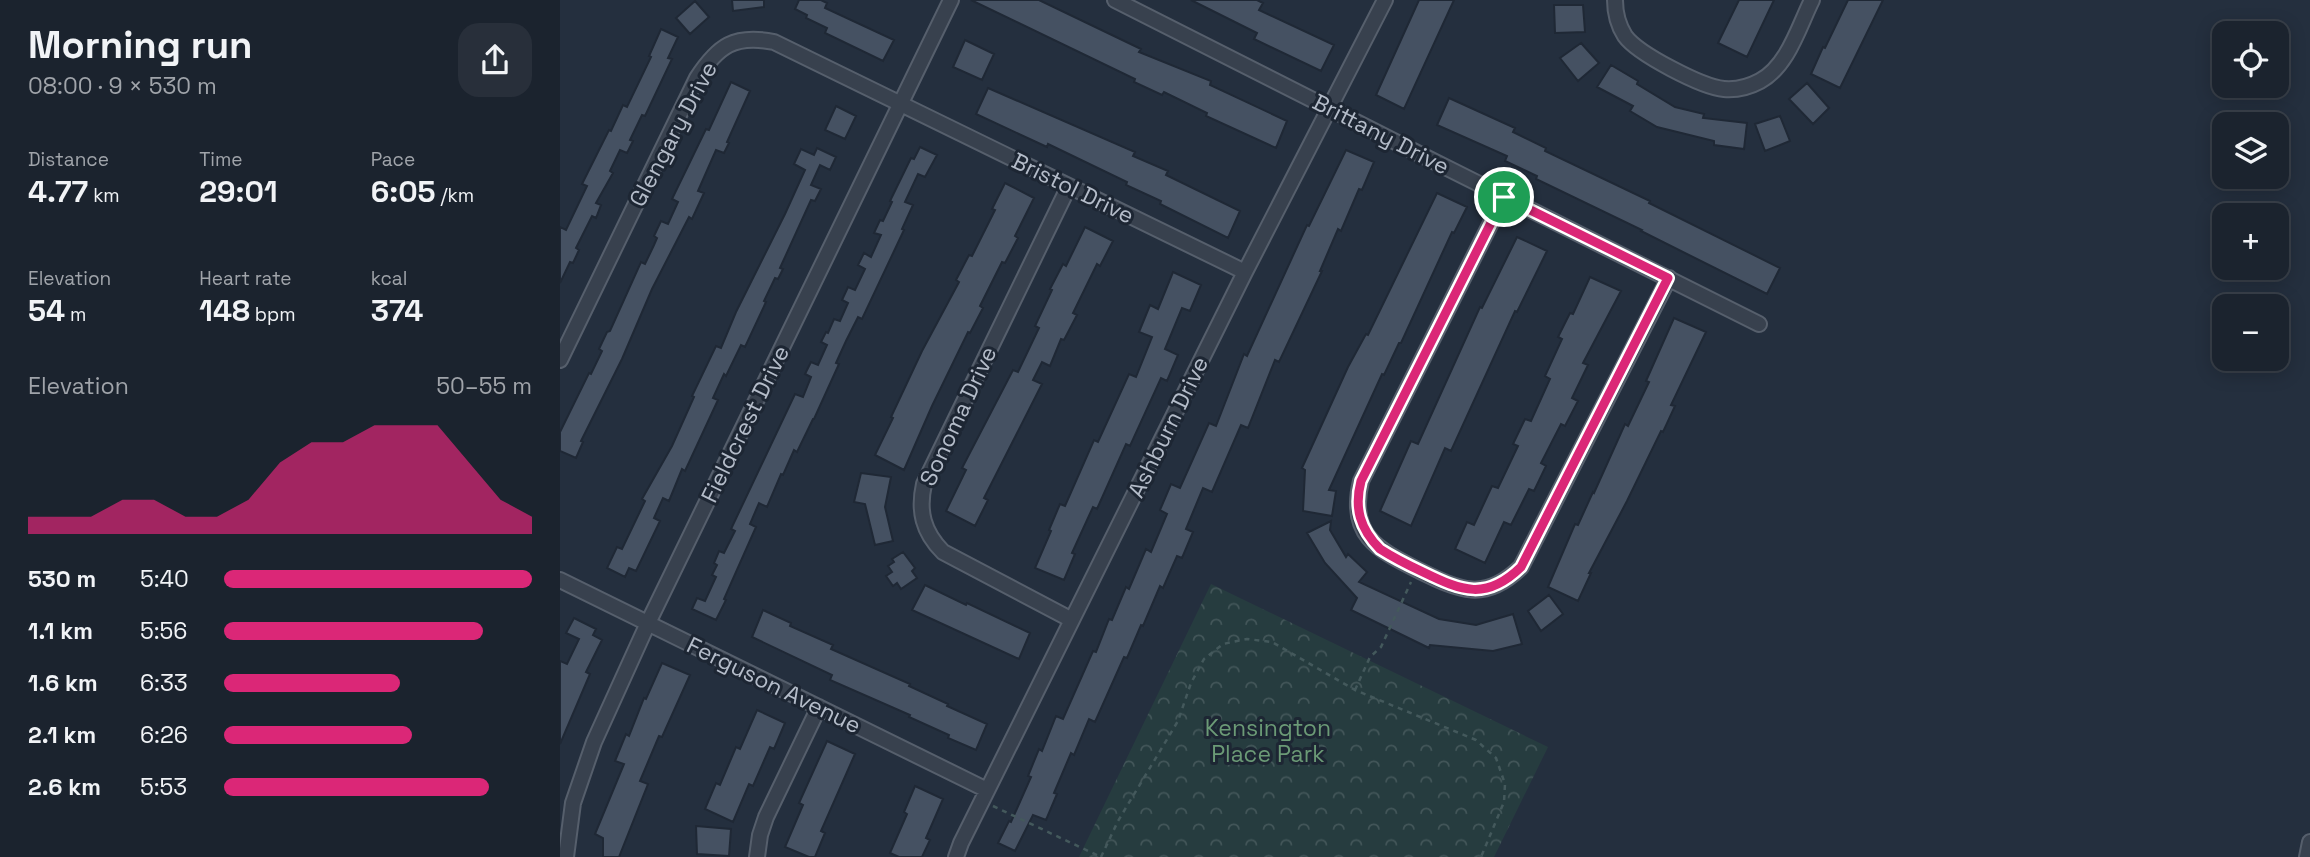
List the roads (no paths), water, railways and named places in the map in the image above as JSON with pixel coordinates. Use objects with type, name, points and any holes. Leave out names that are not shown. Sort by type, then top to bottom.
[{"type":"street","name":"Fieldcrest Drive","points":[[566,857],[573,803],[583,769],[648,623],[951,0]]},
{"type":"street","name":"Brittany Drive","points":[[1115,0],[1759,324]]},
{"type":"street","name":"Ashburn Drive","points":[[956,857],[984,795],[1245,272],[1385,0]]},
{"type":"street","points":[[1615,0],[1619,23],[1626,37],[1637,48],[1707,85],[1735,89],[1763,80],[1773,72],[1782,60],[1812,0]]},
{"type":"street","name":"Glengary Drive","points":[[560,360],[697,78],[709,60],[722,48],[751,40],[774,42],[901,103]]},
{"type":"street","name":"Bristol Drive","points":[[901,103],[1245,272]]},
{"type":"street","name":"Sonoma Drive","points":[[1069,186],[923,484],[920,499],[925,527],[932,541],[943,552],[1072,620]]},
{"type":"street","points":[[1504,197],[1367,469],[1357,496],[1362,527],[1370,540],[1391,556],[1453,587],[1483,589],[1499,584],[1521,567],[1668,278]]},
{"type":"street","name":"Ferguson Avenue","points":[[560,580],[819,707],[984,795]]},
{"type":"street","points":[[757,857],[766,817],[819,707]]},
{"type":"street","points":[[2307,857],[2310,842]]},
{"type":"park label","name":"Kensington Place Park","points":[[1268,741]]}]
